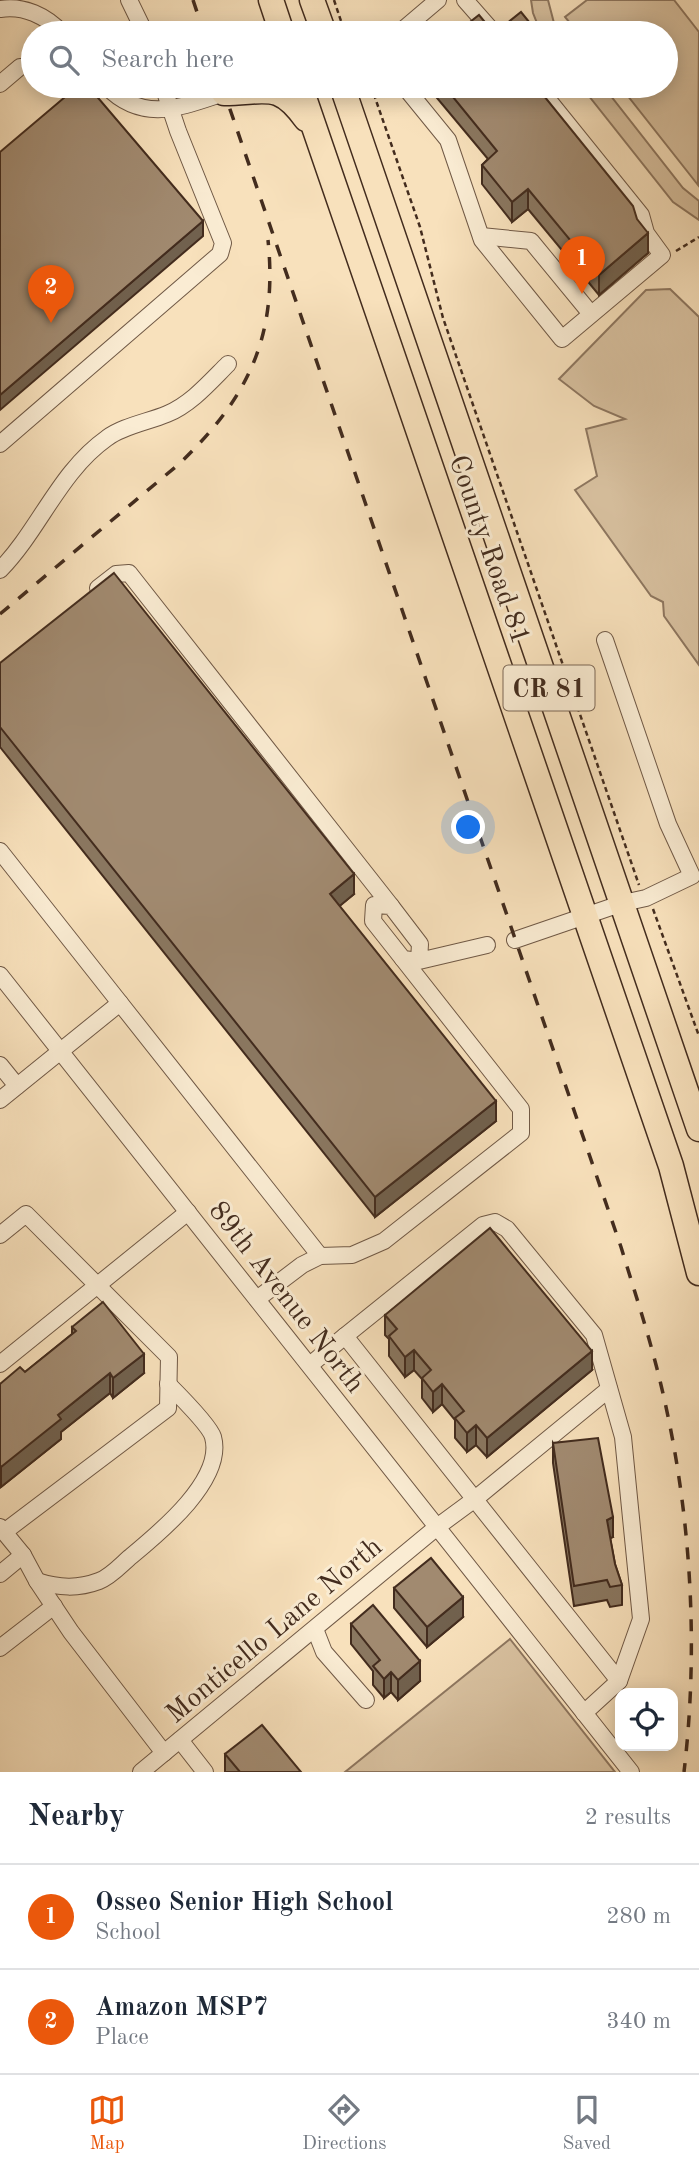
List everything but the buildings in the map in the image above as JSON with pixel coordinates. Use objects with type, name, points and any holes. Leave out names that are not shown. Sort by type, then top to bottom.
[{"type":"highway","points":[[271,0],[278,21]]},
{"type":"highway","points":[[312,0],[320,21]]},
{"type":"highway","points":[[287,98],[299,109],[316,135]]},
{"type":"highway","name":"County Road 81","points":[[304,98],[671,1166],[699,1273]]},
{"type":"highway","name":"County Road 81","points":[[346,98],[635,901],[699,1129]]},
{"type":"street","points":[[129,0],[139,21]]},
{"type":"street","points":[[413,21],[438,0]]},
{"type":"street","points":[[465,0],[483,21]]},
{"type":"street","points":[[0,9],[31,12],[47,21]]},
{"type":"street","points":[[0,84],[20,67]]},
{"type":"street","points":[[121,98],[135,107],[171,108],[203,98]]},
{"type":"street","points":[[0,444],[220,254],[223,243],[167,98]]},
{"type":"street","points":[[414,98],[448,140],[481,236],[562,338],[662,255],[646,233],[640,215],[547,98]]},
{"type":"street","points":[[481,236],[531,241],[591,314]]},
{"type":"street","points":[[0,570],[23,544],[77,464],[109,436],[169,413],[192,399],[228,364]]},
{"type":"street","points":[[84,599],[116,574],[129,573],[420,944],[411,960]]},
{"type":"street","points":[[515,940],[635,901],[691,876],[668,824],[605,640]]},
{"type":"street","points":[[0,851],[320,1256]]},
{"type":"street","points":[[257,1299],[302,1265],[320,1256],[352,1255],[384,1241],[521,1133],[521,1109],[411,960],[373,921],[374,905],[391,906]]},
{"type":"street","points":[[411,960],[487,946]]},
{"type":"street","name":"89th Avenue North","points":[[0,975],[631,1772]]},
{"type":"street","points":[[0,1100],[120,1003]]},
{"type":"street","points":[[0,1065],[17,1086]]},
{"type":"street","points":[[0,1364],[188,1212]]},
{"type":"street","points":[[0,1235],[26,1214],[169,1357],[167,1408],[2,1530],[23,1555],[37,1581],[103,1675],[164,1753]]},
{"type":"street","points":[[310,1365],[483,1225],[495,1222],[508,1229],[594,1335],[623,1437],[641,1619],[619,1681],[584,1713]]},
{"type":"street","points":[[345,1336],[619,1681]]},
{"type":"street","points":[[37,1581],[56,1587],[80,1587],[103,1580],[167,1527],[189,1503],[215,1455],[213,1434],[168,1384]]},
{"type":"street","name":"Monticello Lane North","points":[[141,1772],[437,1527],[609,1389]]},
{"type":"street","points":[[0,1574],[23,1555]]},
{"type":"street","points":[[0,1648],[54,1606]]},
{"type":"street","points":[[315,1629],[324,1652],[366,1700]]},
{"type":"street","points":[[180,1740],[205,1772]]},
{"type":"path","points":[[334,0],[341,21]]},
{"type":"path","points":[[375,98],[421,228],[443,318],[583,717],[638,884],[635,901],[654,911],[699,1036]]},
{"type":"path","points":[[662,255],[686,246],[699,237]]},
{"type":"shaded area","points":[[531,0],[548,0],[553,21],[536,21]]},
{"type":"shaded area","points":[[587,0],[674,0],[699,32],[698,185],[629,98],[678,98],[678,21],[568,21],[565,17]]},
{"type":"shaded area","points":[[591,98],[612,98],[683,188],[699,201],[699,220],[673,202]]},
{"type":"shaded area","points":[[670,289],[699,317],[699,665],[664,616],[663,602],[651,596],[575,490],[597,476],[586,429],[625,419],[594,406],[559,379],[646,290]]},
{"type":"shaded area","points":[[510,1639],[615,1772],[345,1772]]},
{"type":"railway","points":[[193,0],[200,21]]},
{"type":"railway","points":[[226,98],[621,1247],[652,1350],[679,1480],[689,1578],[691,1676],[684,1772]]},
{"type":"railway","points":[[0,614],[179,464],[223,415],[253,364],[262,336],[268,307],[268,240]]},
{"type":"place","name":"Osseo Senior High School","points":[[582,294]]},
{"type":"place","name":"Amazon MSP7","points":[[51,323]]}]
